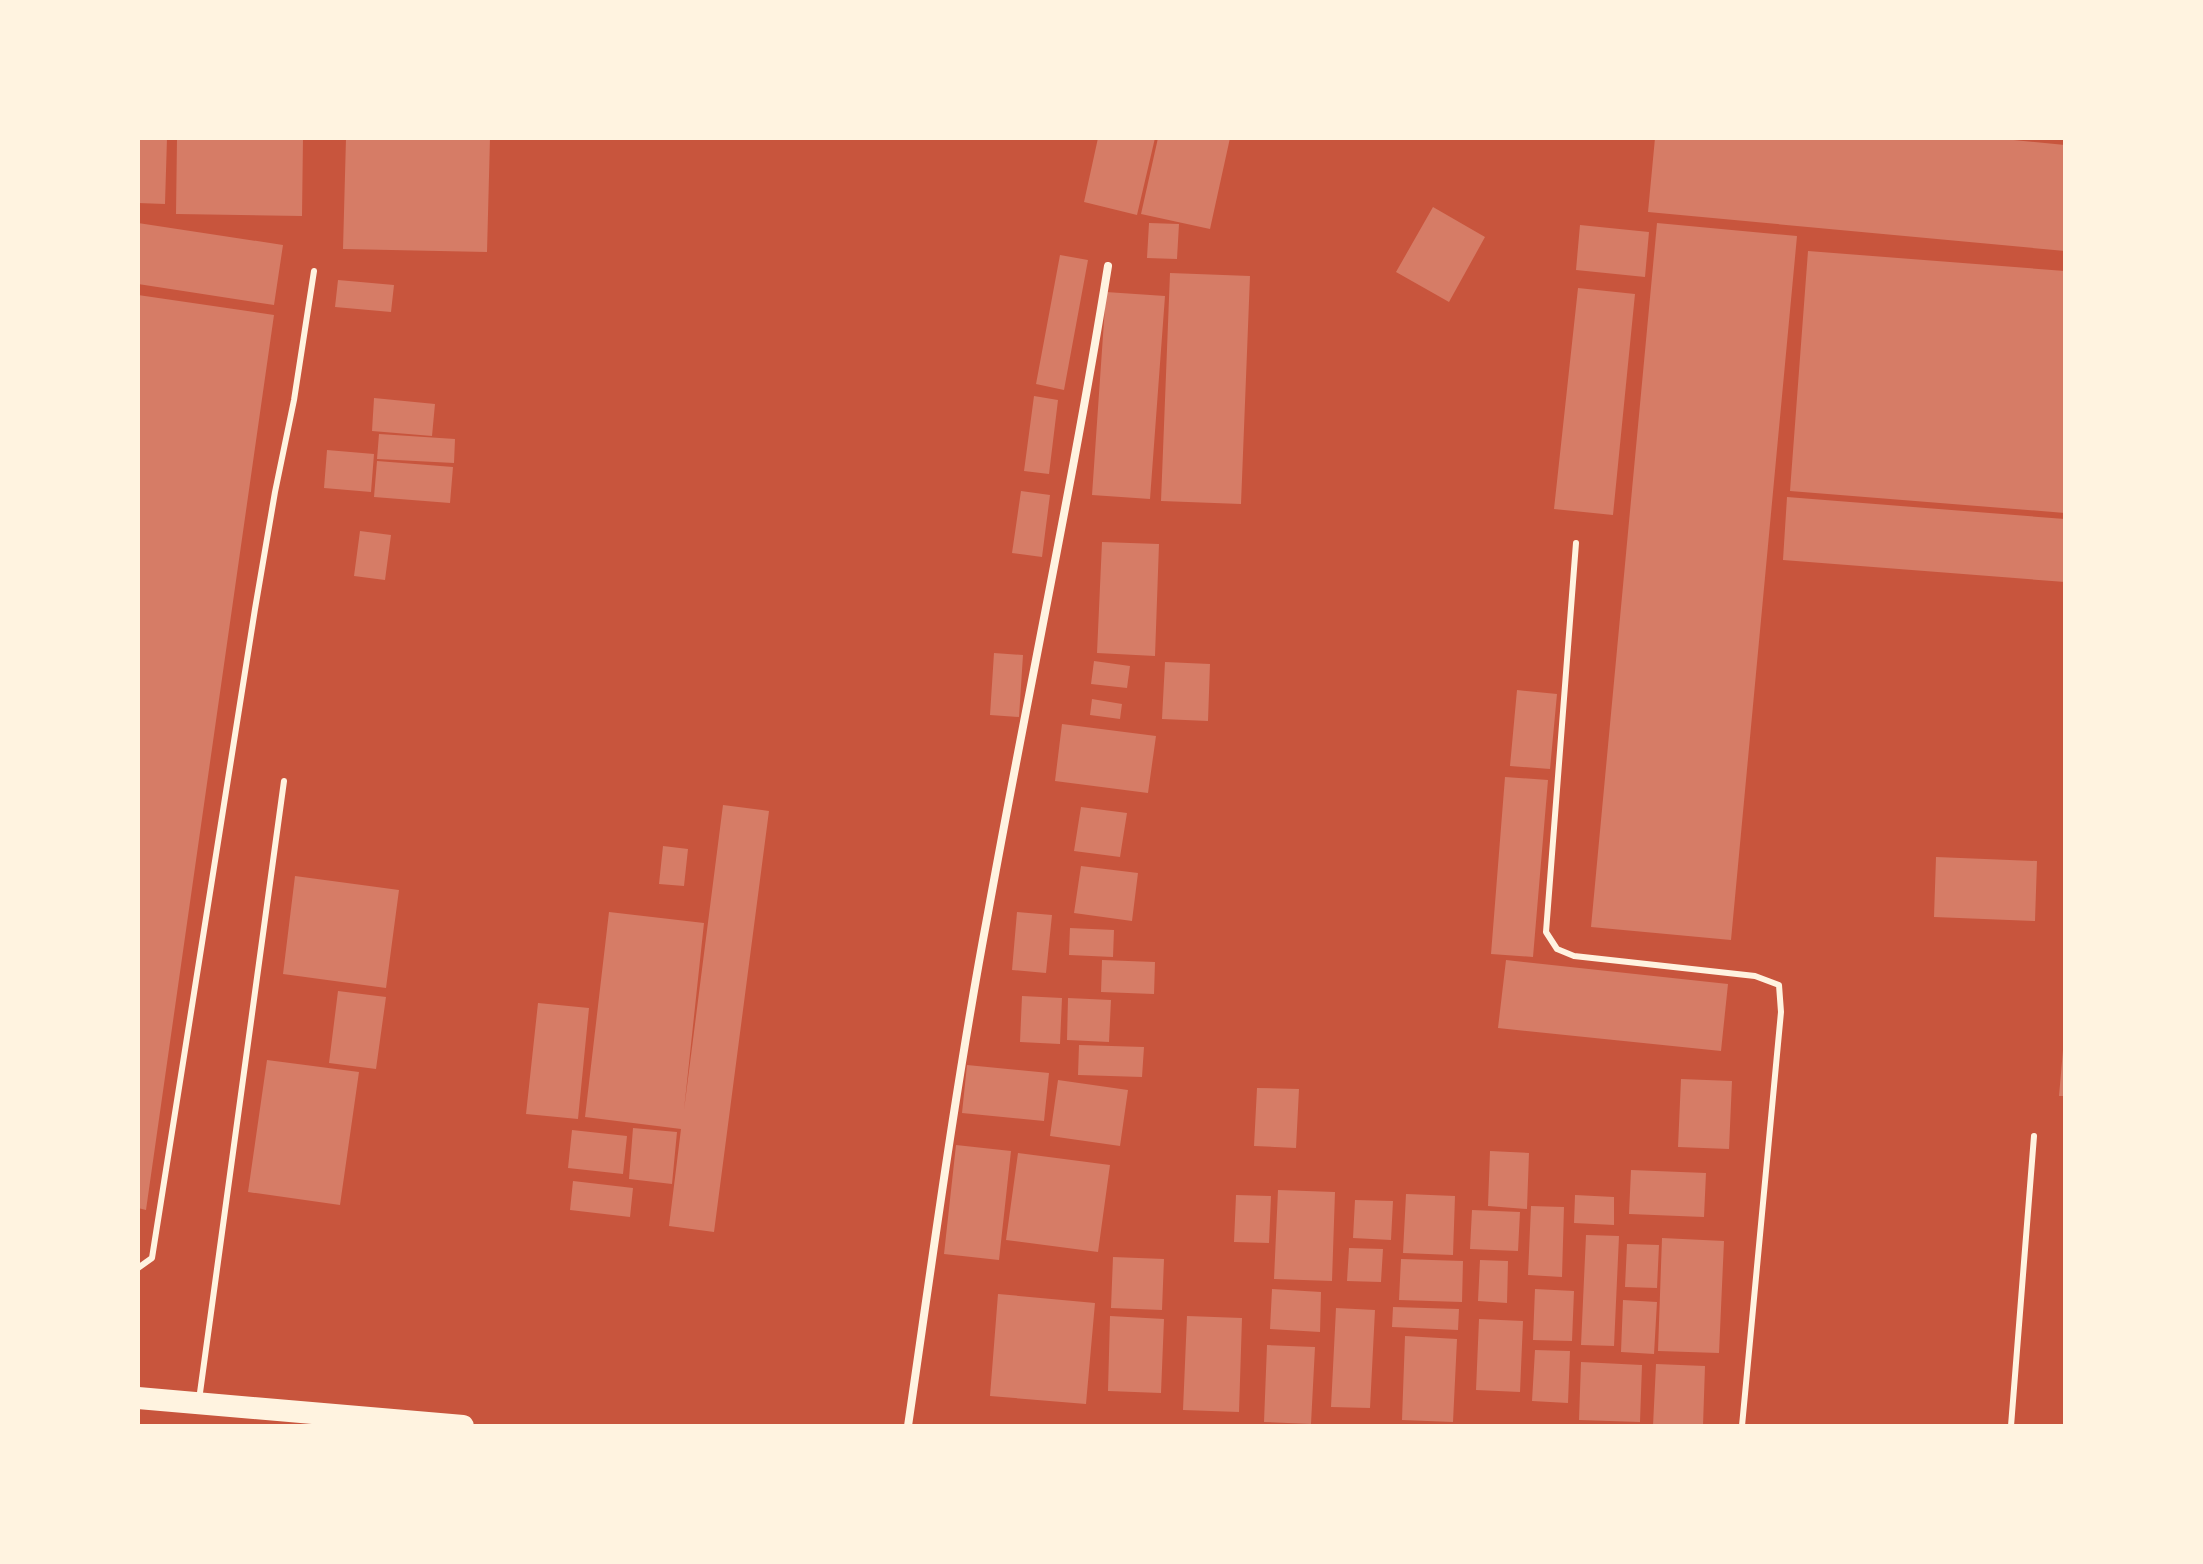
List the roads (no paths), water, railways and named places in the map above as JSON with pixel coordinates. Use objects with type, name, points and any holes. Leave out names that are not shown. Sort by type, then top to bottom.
[{"type":"highway","points":[[138,1398],[463,1426]]},
{"type":"street","points":[[908,1426],[947,1151],[982,944],[1082,425],[1108,266]]},
{"type":"lane","points":[[138,1268],[152,1258],[244,695],[255,609],[294,400],[314,271]]},
{"type":"lane","points":[[1576,543],[1546,932],[1557,949],[1574,956],[1755,976],[1779,985],[1781,1012],[1742,1426]]},
{"type":"lane","points":[[198,1404],[284,781]]},
{"type":"lane","points":[[2011,1426],[2034,1136]]}]
